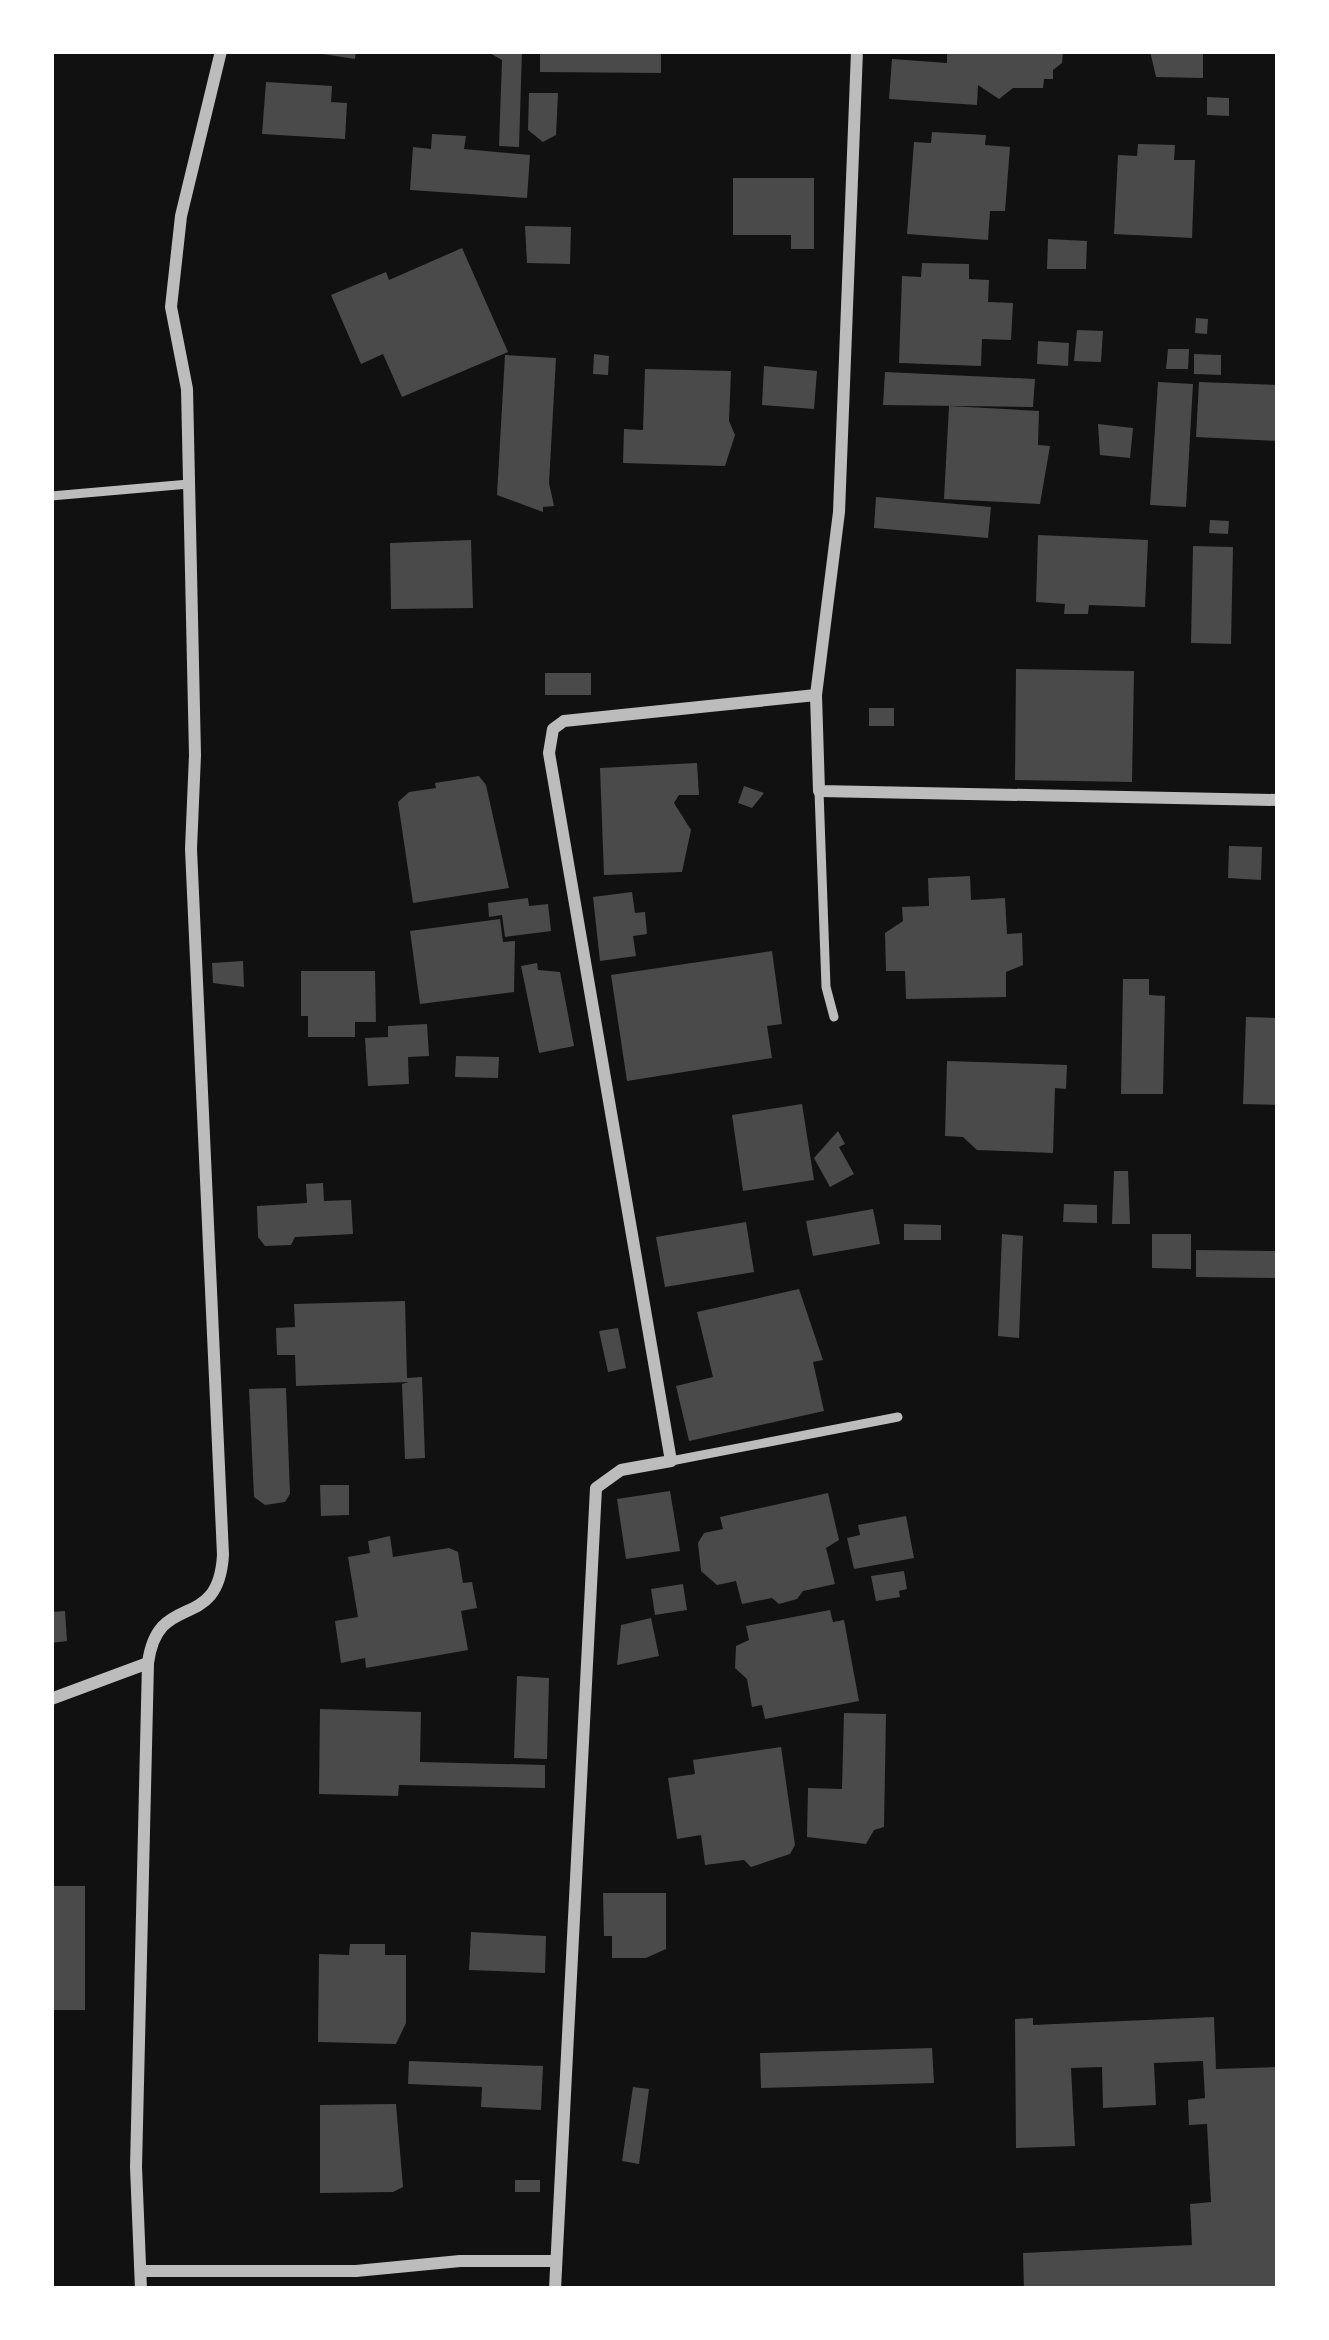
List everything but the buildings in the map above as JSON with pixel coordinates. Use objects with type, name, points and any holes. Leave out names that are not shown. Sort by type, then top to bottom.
[{"type":"street","points":[[141,2289],[136,2167],[148,1663],[158,1628],[170,1617],[206,1604],[221,1585],[223,1555],[192,873],[195,755],[187,389],[171,307],[181,216],[221,51]]},
{"type":"street","points":[[857,51],[839,512],[816,695],[819,791],[1278,800]]},
{"type":"street","points":[[555,2289],[596,1488],[621,1470],[671,1461],[549,753],[553,729],[564,722],[816,695]]},
{"type":"street","points":[[51,1700],[148,1663]]},
{"type":"street","points":[[141,2271],[356,2271],[460,2260],[555,2261]]},
{"type":"lane","points":[[51,496],[190,484]]},
{"type":"lane","points":[[819,791],[826,987],[834,1017]]},
{"type":"lane","points":[[671,1461],[898,1417]]}]
